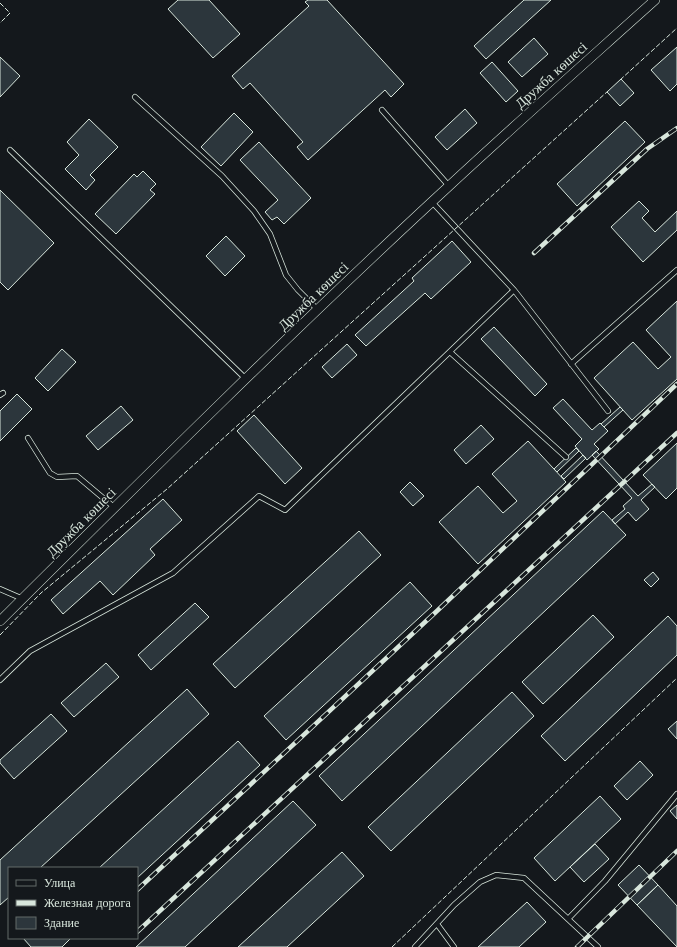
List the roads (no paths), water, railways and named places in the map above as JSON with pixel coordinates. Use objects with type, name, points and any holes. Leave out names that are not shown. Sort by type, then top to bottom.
[{"type":"street","name":"Дружба көшесі","points":[[0,621],[318,310],[449,186],[655,0]]},
{"type":"lane","points":[[135,97],[222,176],[254,211],[270,234],[286,275],[298,290],[318,310]]},
{"type":"lane","points":[[382,110],[449,186]]},
{"type":"lane","points":[[10,150],[246,379]]},
{"type":"lane","points":[[432,202],[514,290],[608,411]]},
{"type":"lane","points":[[571,364],[677,270]]},
{"type":"lane","points":[[0,680],[30,651],[173,573],[259,496],[285,510],[514,290]]},
{"type":"lane","points":[[450,352],[566,457]]},
{"type":"lane","points":[[28,438],[50,473],[57,477],[77,476],[115,508]]},
{"type":"lane","points":[[0,589],[23,599]]},
{"type":"lane","points":[[568,919],[604,881],[677,794]]},
{"type":"lane","points":[[415,947],[454,905],[480,882],[496,875],[524,878],[598,947]]},
{"type":"lane","points":[[437,924],[454,947]]},
{"type":"railway","points":[[534,253],[647,149],[677,128]]},
{"type":"railway","points":[[138,889],[438,610],[677,384]]},
{"type":"railway","points":[[138,931],[677,433]]},
{"type":"railway","points":[[577,947],[677,851]]}]
